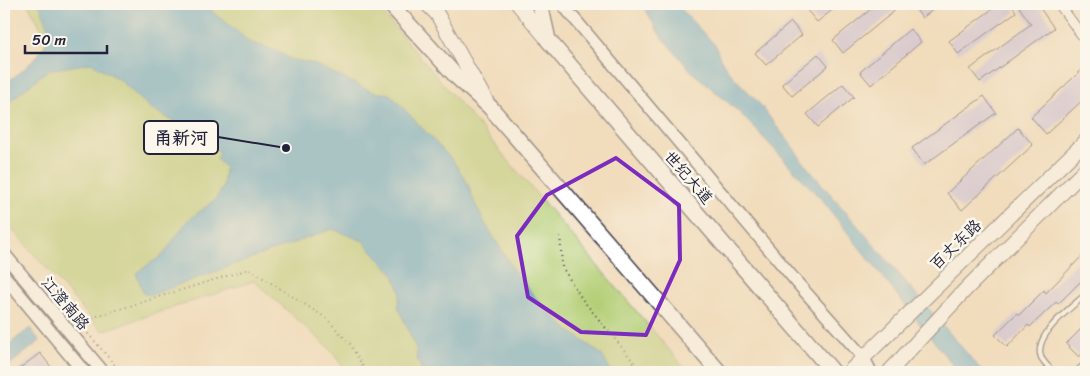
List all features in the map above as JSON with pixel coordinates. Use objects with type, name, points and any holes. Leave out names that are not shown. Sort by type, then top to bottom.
[{"type":"highway","points":[[390,4],[456,76],[490,107],[719,372]]},
{"type":"highway","points":[[540,4],[548,40]]},
{"type":"highway","name":"世纪大道","points":[[548,40],[833,372]]},
{"type":"main road","points":[[427,4],[436,14],[490,107]]},
{"type":"main road","name":"世纪大道","points":[[518,4],[548,40]]},
{"type":"main road","name":"百丈东路","points":[[849,372],[1086,141]]},
{"type":"main road","points":[[891,370],[966,289],[1086,169]]},
{"type":"main road","name":"江澄南路","points":[[4,254],[103,372]]},
{"type":"main road","name":"江澄南路","points":[[4,276],[84,372]]},
{"type":"street","points":[[562,4],[800,286],[864,358],[871,372]]},
{"type":"street","points":[[1063,5],[1086,41]]},
{"type":"lane","points":[[1053,372],[1041,358],[1040,345],[1049,329],[1086,294]]},
{"type":"lane","points":[[1076,372],[1086,363]]},
{"type":"path","points":[[560,231],[562,268],[582,299],[642,372]]},
{"type":"path","points":[[78,322],[249,269],[326,318],[350,344],[366,372]]},
{"type":"highlighted area","points":[[616,158],[679,205],[680,260],[646,335],[581,332],[528,297],[517,236],[547,195]]},
{"type":"green space","points":[[28,4],[375,4],[688,372],[347,372],[329,348],[254,281],[102,331],[4,220],[4,96],[53,50]]},
{"type":"water","points":[[39,4],[205,4],[249,42],[274,50],[291,59],[314,64],[373,92],[390,94],[454,162],[468,184],[483,220],[515,272],[540,303],[568,330],[601,354],[612,372],[423,372],[417,360],[416,348],[398,307],[400,291],[394,275],[363,241],[332,229],[151,295],[144,294],[136,273],[163,255],[187,221],[215,200],[223,187],[225,167],[216,159],[220,152],[182,126],[150,108],[120,80],[91,63],[48,70],[4,106],[4,85],[31,63],[41,50],[48,35],[48,27]]},
{"type":"water","points":[[642,4],[676,4],[716,46],[723,62],[733,76],[761,106],[803,162],[983,372],[958,372],[821,199],[739,112],[692,72],[660,35]]},
{"type":"water","points":[[30,328],[40,341],[4,369],[4,348]]},
{"type":"building","points":[[813,4],[840,4],[817,22],[806,9]]},
{"type":"building","points":[[877,4],[903,4],[843,53],[833,40]]},
{"type":"building","points":[[912,4],[941,4],[922,18]]},
{"type":"building","points":[[999,4],[1011,4],[1016,12],[958,54],[949,41]]},
{"type":"building","points":[[1024,4],[1037,4],[1054,28],[980,82],[970,69],[1031,24],[1019,7]]},
{"type":"building","points":[[791,22],[802,35],[766,65],[755,53]]},
{"type":"building","points":[[910,29],[921,42],[871,85],[860,72]]},
{"type":"building","points":[[818,54],[828,66],[792,96],[782,84]]},
{"type":"building","points":[[1086,66],[1086,97],[1046,134],[1031,117]]},
{"type":"building","points":[[843,84],[854,97],[818,127],[807,114]]},
{"type":"building","points":[[984,96],[996,113],[924,165],[912,148]]},
{"type":"building","points":[[1018,128],[1033,145],[962,210],[947,193]]},
{"type":"building","points":[[1086,252],[1086,276],[1058,304],[1056,302],[1030,327],[1028,325],[1007,347],[995,335],[1017,313],[1019,315],[1044,290],[1046,293]]},
{"type":"building","points":[[1086,324],[1086,350],[1079,357],[1066,344]]},
{"type":"building","points":[[40,353],[55,372],[15,372]]},
{"type":"place","name":"甬新河","points":[[286,148]]}]
